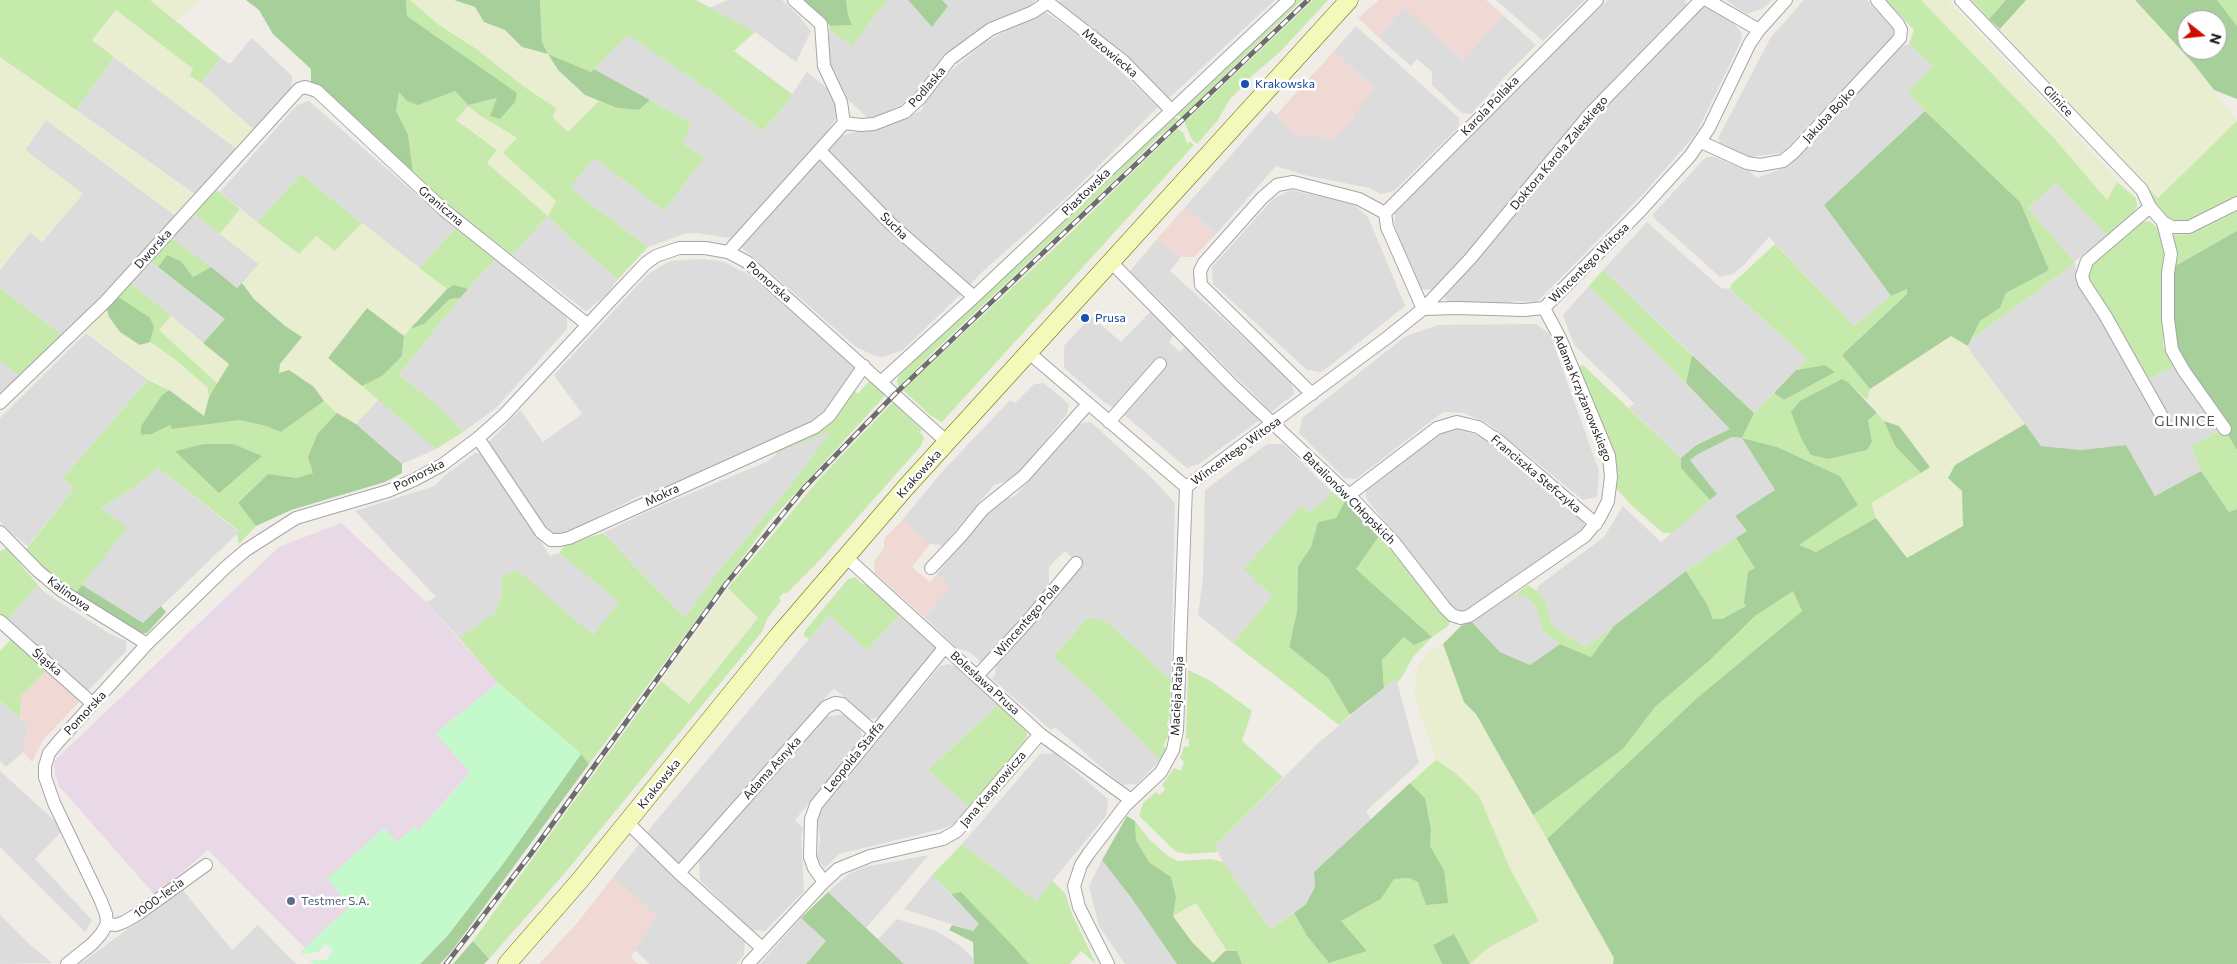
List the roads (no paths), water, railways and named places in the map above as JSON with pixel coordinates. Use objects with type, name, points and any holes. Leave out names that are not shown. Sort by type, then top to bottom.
[{"type":"main road","name":"Krakowska","points":[[507,964],[627,822],[778,636],[846,557],[1110,261],[1349,0]]},
{"type":"street","points":[[728,252],[844,123],[842,102],[824,66],[821,24],[794,0]]},
{"type":"street","name":"Piastowska","points":[[882,381],[974,297],[1289,0]]},
{"type":"street","name":"Karola Pollaka","points":[[1386,213],[1597,0]]},
{"type":"street","name":"Doktora Karola Zaleskiego","points":[[1423,309],[1470,259],[1589,115],[1700,0]]},
{"type":"street","points":[[1706,0],[1759,30]]},
{"type":"street","name":"Wincentego Witosa","points":[[1186,488],[1423,309],[1524,310],[1544,308],[1640,211],[1702,142],[1746,51],[1759,30],[1786,0]]},
{"type":"street","name":"Jakuba Bojko","points":[[1702,142],[1747,163],[1760,165],[1783,161],[1794,152],[1900,38],[1901,30],[1898,24],[1877,0]]},
{"type":"street","name":"Glinice","points":[[1961,0],[2142,190],[2150,207],[2163,222]]},
{"type":"street","name":"Podlaska","points":[[844,123],[874,124],[905,112],[920,98],[950,59],[969,44],[991,30],[1033,12],[1046,1]]},
{"type":"street","name":"Mazowiecka","points":[[1046,1],[1123,62],[1172,110]]},
{"type":"street","name":"Graniczna","points":[[299,89],[312,88],[317,91],[422,191],[588,325]]},
{"type":"street","name":"Dworska","points":[[0,403],[106,301],[299,89]]},
{"type":"street","name":"Sucha","points":[[820,151],[891,224],[974,297]]},
{"type":"street","points":[[1312,394],[1205,290],[1199,279],[1200,271],[1216,249],[1270,190],[1284,183],[1303,183],[1359,199],[1386,213],[1387,227],[1423,309]]},
{"type":"street","points":[[2163,222],[2172,227],[2188,227],[2237,203]]},
{"type":"street","points":[[2150,207],[2087,261],[2082,276],[2084,283],[2109,322],[2164,420]]},
{"type":"street","points":[[2163,222],[2171,254],[2168,273],[2168,318],[2172,350],[2184,371],[2225,429]]},
{"type":"street","name":"Pomorska","points":[[107,924],[102,901],[51,796],[45,776],[45,766],[49,753],[147,644],[226,567],[267,535],[296,518],[388,491],[442,465],[478,438],[504,415],[646,263],[656,256],[679,248],[694,247],[728,252],[747,262],[882,381],[947,442]]},
{"type":"street","name":"Batalionów Chłopskich","points":[[1110,261],[1272,424],[1349,495],[1393,541],[1452,615],[1461,618],[1470,616],[1585,536],[1598,522]]},
{"type":"street","name":"Adama Krzyżanowskiego","points":[[1544,308],[1560,338],[1609,456],[1611,468],[1610,490],[1608,501],[1598,522]]},
{"type":"street","points":[[1028,352],[1186,488]]},
{"type":"street","points":[[1109,422],[1160,364]]},
{"type":"street","name":"Mokra","points":[[478,438],[541,532],[551,540],[560,540],[569,538],[814,427],[829,416],[864,366]]},
{"type":"street","points":[[931,568],[962,536],[983,508],[1024,476],[1088,404]]},
{"type":"street","name":"Franciszka Stefczyka","points":[[1349,495],[1436,428],[1458,422],[1478,427],[1499,440],[1598,522]]},
{"type":"street","name":"Macieja Rataja","points":[[1108,964],[1079,907],[1074,886],[1081,865],[1131,800],[1161,772],[1173,750],[1177,730],[1186,488]]},
{"type":"street","name":"Kalinowa","points":[[0,532],[38,572],[62,591],[147,644]]},
{"type":"street","name":"Bolesława Prusa","points":[[846,557],[1040,734],[1131,800]]},
{"type":"street","name":"Wincentego Pola","points":[[977,676],[1026,623],[1076,563]]},
{"type":"street","name":"Śląska","points":[[0,621],[93,704]]},
{"type":"street","name":"Leopolda Staffa","points":[[824,882],[814,868],[810,857],[812,812],[820,799],[874,732],[945,647]]},
{"type":"street","name":"Adama Asnyka","points":[[679,873],[826,707],[835,703],[842,704],[874,732]]},
{"type":"street","name":"Jana Kasprowicza","points":[[748,964],[824,882],[838,870],[870,856],[943,839],[957,831],[1040,734]]},
{"type":"street","points":[[627,822],[679,873],[762,948]]},
{"type":"street","name":"1000-lecia","points":[[107,924],[116,925],[138,914],[206,864]]},
{"type":"street","points":[[67,964],[92,944],[107,924]]},
{"type":"railway","points":[[446,964],[530,855],[726,584],[804,488],[895,394],[1308,0]]},
{"type":"place","name":"Krakowska","points":[[1245,84]]},
{"type":"place","name":"Prusa","points":[[1085,318]]},
{"type":"place","name":"Testmer S.A.","points":[[291,901]]},
{"type":"district","name":"GLINICE","points":[[2185,421]]}]
